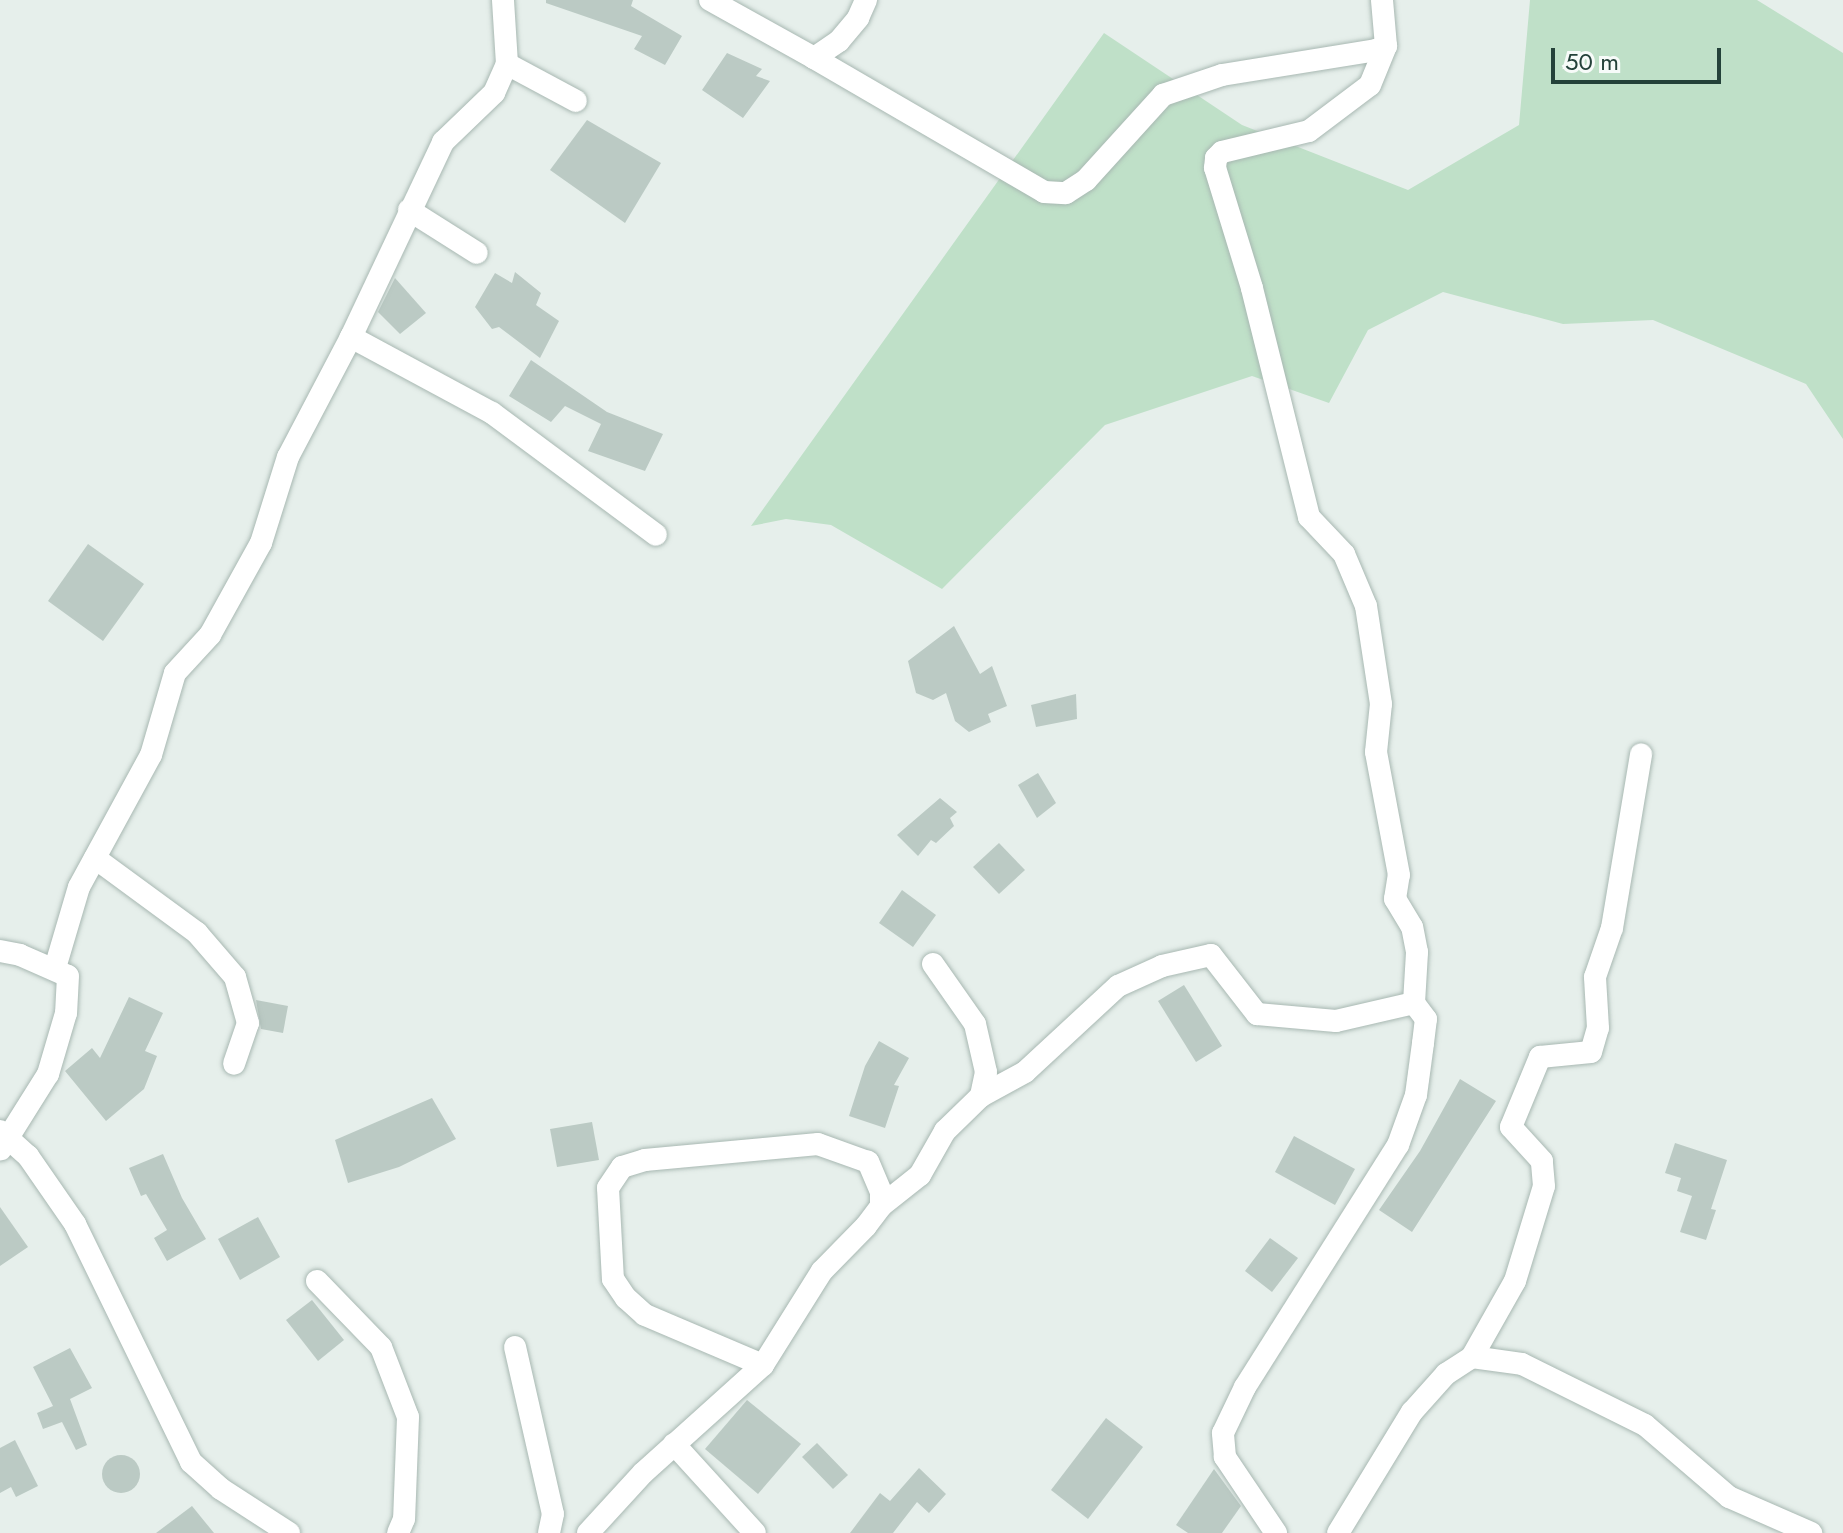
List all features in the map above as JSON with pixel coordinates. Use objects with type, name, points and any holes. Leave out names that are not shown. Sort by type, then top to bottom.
[{"type":"street","points":[[55,968],[79,887],[151,755],[175,673],[210,635],[261,543],[288,457],[351,337],[443,142],[494,93],[507,64],[503,0]]},
{"type":"street","points":[[710,0],[1044,192],[1066,193],[1086,180],[1163,95],[1222,75],[1386,46]]},
{"type":"street","points":[[814,58],[839,41],[858,18],[866,0]]},
{"type":"street","points":[[1276,1533],[1225,1457],[1223,1433],[1245,1387],[1398,1145],[1416,1095],[1426,1019],[1414,1003],[1417,952],[1412,927],[1395,899],[1399,875],[1376,752],[1381,704],[1366,606],[1344,554],[1309,517],[1252,288],[1215,168],[1216,158],[1222,152],[1309,131],[1370,85],[1386,46],[1382,0]]},
{"type":"street","points":[[507,64],[576,101]]},
{"type":"street","points":[[409,210],[477,253]]},
{"type":"street","points":[[351,337],[492,413],[656,535]]},
{"type":"street","points":[[1338,1533],[1412,1412],[1446,1374],[1472,1357],[1515,1281],[1544,1186],[1542,1161],[1511,1127],[1540,1057],[1591,1052],[1598,1028],[1595,977],[1612,928],[1641,754]]},
{"type":"street","points":[[95,858],[197,933],[235,977],[248,1023],[234,1064]]},
{"type":"street","points":[[0,951],[55,968],[68,976],[66,1013],[48,1074],[3,1140],[75,1224],[191,1462],[221,1489],[289,1533]]},
{"type":"street","points":[[588,1533],[674,1444],[763,1365],[822,1271],[881,1206],[920,1175],[945,1131],[981,1096],[1025,1072],[1118,986],[1162,966],[1211,955],[1257,1014],[1336,1021],[1414,1003]]},
{"type":"street","points":[[933,964],[975,1024],[986,1072],[981,1096]]},
{"type":"street","points":[[763,1365],[645,1315],[626,1298],[613,1279],[608,1188],[622,1167],[645,1160],[818,1144],[868,1162],[881,1192],[881,1206]]},
{"type":"street","points":[[317,1281],[381,1347],[408,1417],[404,1519],[398,1533]]},
{"type":"street","points":[[515,1347],[553,1514],[549,1533]]},
{"type":"street","points":[[1472,1357],[1522,1364],[1645,1425],[1729,1497],[1811,1533]]},
{"type":"street","points":[[674,1444],[755,1533]]},
{"type":"green space","points":[[1530,0],[1757,0],[1843,53],[1843,439],[1806,384],[1653,320],[1563,324],[1443,292],[1368,330],[1329,403],[1252,376],[1105,425],[942,589],[831,525],[786,519],[751,526],[1104,33],[1242,125],[1408,190],[1519,125]]},
{"type":"building","points":[[546,0],[633,0],[631,6],[682,36],[665,65],[634,49],[642,36],[546,3]]},
{"type":"building","points":[[727,53],[762,69],[756,76],[770,81],[743,118],[702,90]]},
{"type":"building","points":[[587,120],[661,163],[625,223],[550,170]]},
{"type":"building","points":[[515,272],[541,293],[536,305],[559,321],[540,358],[499,327],[492,329],[475,307],[495,273],[512,283]]},
{"type":"building","points":[[395,278],[426,313],[400,334],[378,312]]},
{"type":"building","points":[[531,360],[607,412],[663,434],[645,471],[588,451],[601,424],[565,406],[551,422],[509,396]]},
{"type":"building","points":[[88,544],[144,584],[103,641],[48,601]]},
{"type":"building","points":[[954,626],[980,674],[992,666],[1007,706],[988,714],[991,722],[969,732],[955,721],[946,693],[933,700],[916,693],[908,661]]},
{"type":"building","points":[[1076,694],[1077,719],[1036,727],[1031,705]]},
{"type":"building","points":[[1038,773],[1056,803],[1037,818],[1018,785]]},
{"type":"building","points":[[940,798],[957,812],[950,818],[954,826],[936,843],[931,840],[918,856],[897,835]]},
{"type":"building","points":[[999,843],[1025,870],[999,894],[973,867]]},
{"type":"building","points":[[902,890],[936,915],[913,947],[879,923]]},
{"type":"building","points":[[1184,985],[1222,1046],[1196,1062],[1158,1001]]},
{"type":"building","points":[[129,997],[163,1013],[145,1051],[157,1056],[144,1089],[106,1121],[65,1071],[92,1048],[100,1058]]},
{"type":"building","points":[[256,1000],[288,1006],[283,1033],[261,1029]]},
{"type":"building","points":[[879,1041],[909,1058],[894,1085],[899,1086],[885,1128],[849,1116],[865,1066]]},
{"type":"building","points":[[1460,1079],[1496,1101],[1412,1232],[1379,1210],[1420,1151]]},
{"type":"building","points":[[432,1098],[456,1139],[399,1167],[348,1183],[335,1140]]},
{"type":"building","points":[[592,1122],[599,1160],[557,1167],[550,1129]]},
{"type":"building","points":[[1294,1136],[1355,1169],[1335,1205],[1275,1172]]},
{"type":"building","points":[[1675,1143],[1727,1160],[1711,1209],[1716,1210],[1706,1240],[1680,1232],[1692,1196],[1677,1191],[1681,1178],[1665,1173]]},
{"type":"building","points":[[163,1154],[182,1198],[206,1239],[167,1261],[154,1238],[167,1230],[146,1194],[141,1196],[129,1168]]},
{"type":"building","points":[[0,1207],[28,1247],[0,1266]]},
{"type":"building","points":[[258,1217],[280,1257],[240,1280],[218,1239]]},
{"type":"building","points":[[1270,1238],[1298,1258],[1272,1292],[1245,1271]]},
{"type":"building","points":[[312,1300],[344,1340],[318,1361],[286,1320]]},
{"type":"building","points":[[70,1348],[92,1388],[70,1399],[87,1445],[76,1450],[62,1422],[43,1429],[37,1413],[53,1406],[33,1367]]},
{"type":"building","points":[[747,1400],[801,1444],[758,1494],[705,1449]]},
{"type":"building","points":[[1106,1418],[1143,1447],[1088,1519],[1051,1490]]},
{"type":"building","points":[[15,1440],[38,1486],[16,1497],[11,1487],[0,1493],[0,1448]]},
{"type":"building","points":[[817,1443],[848,1475],[833,1489],[802,1457]]},
{"type":"building","points":[[121,1455],[135,1460],[140,1474],[135,1488],[121,1493],[107,1488],[102,1474],[107,1460]]},
{"type":"building","points":[[919,1468],[946,1494],[929,1513],[917,1502],[893,1533],[850,1533],[880,1493],[890,1501]]},
{"type":"building","points":[[1214,1469],[1241,1506],[1222,1533],[1188,1533],[1176,1525]]},
{"type":"building","points":[[192,1506],[214,1533],[156,1533]]}]
